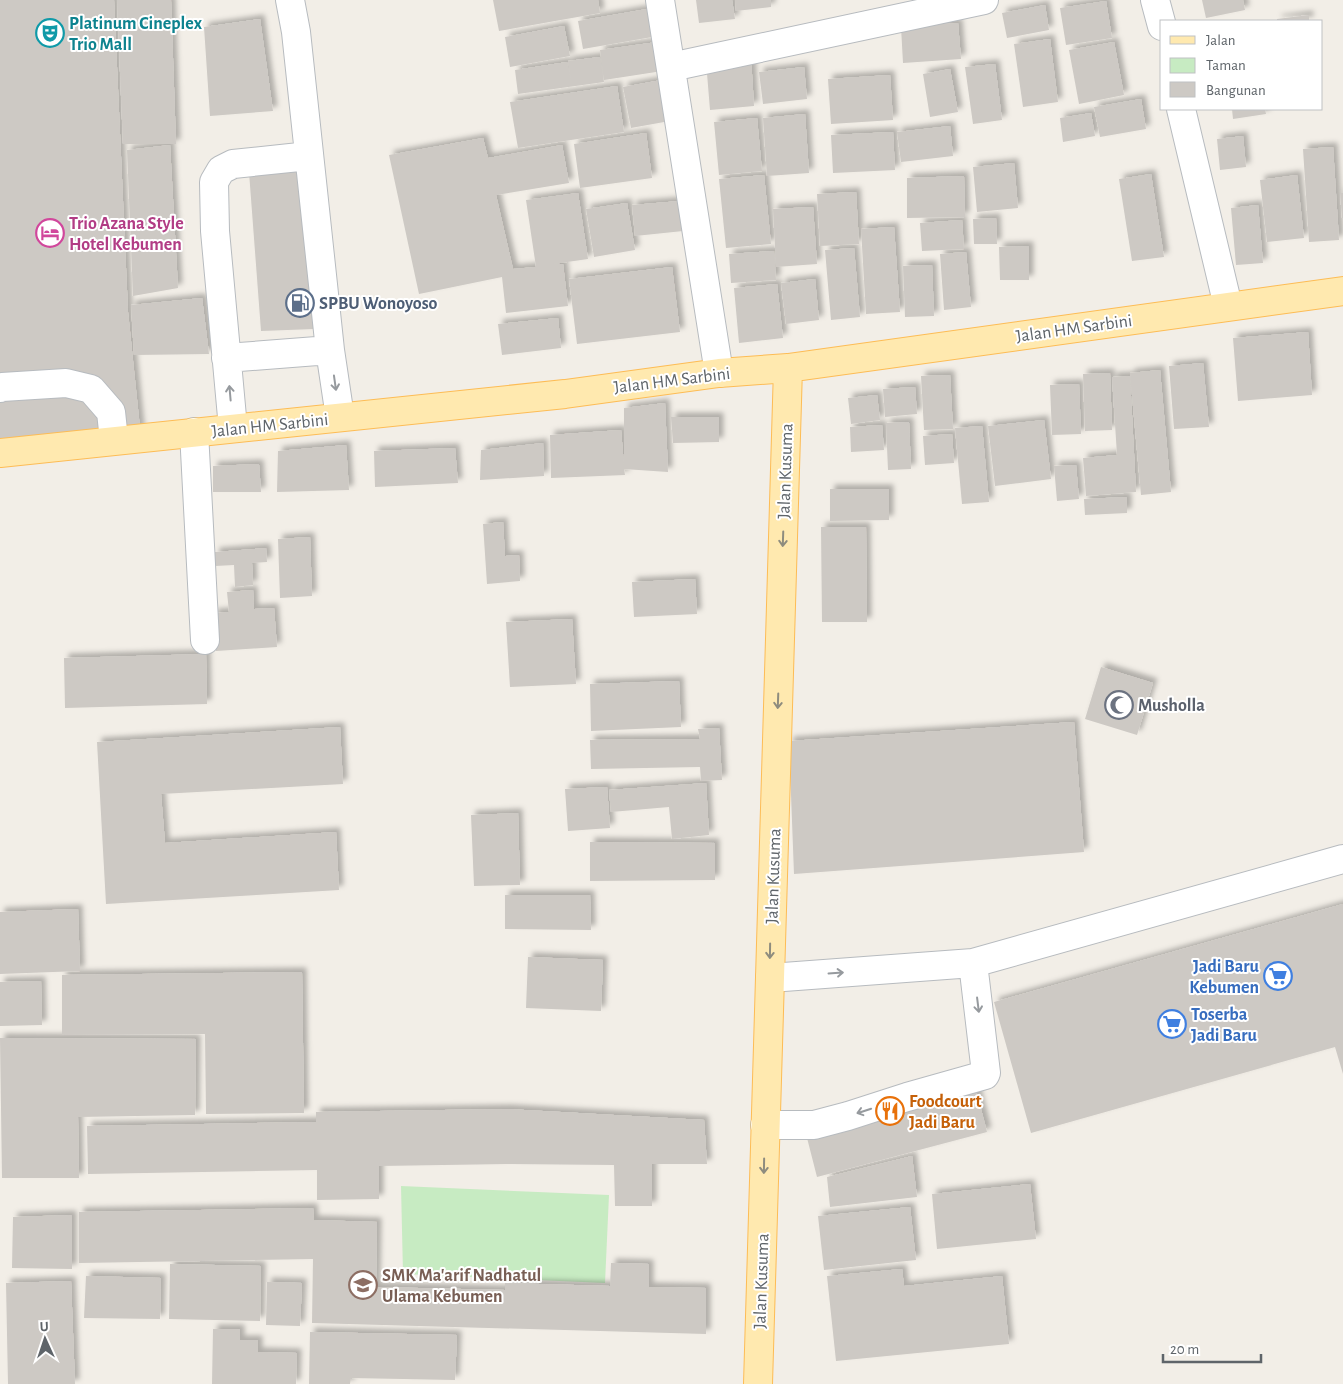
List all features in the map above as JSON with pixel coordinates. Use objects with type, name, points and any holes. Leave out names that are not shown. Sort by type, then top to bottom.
[{"type":"main road","name":"Jalan HM Sarbini","points":[[0,453],[565,394],[719,373],[788,368],[1343,291]]},
{"type":"main road","name":"Jalan Kusuma","points":[[758,1384],[788,368]]},
{"type":"street","points":[[290,0],[296,32],[330,350],[340,417]]},
{"type":"street","points":[[660,0],[719,373]]},
{"type":"street","points":[[671,66],[984,0]]},
{"type":"street","points":[[1155,0],[1160,20]]},
{"type":"street","points":[[1181,110],[1228,306]]},
{"type":"street","points":[[233,428],[215,231],[214,182],[221,170],[233,164],[309,156]]},
{"type":"street","points":[[226,358],[330,350]]},
{"type":"street","points":[[0,388],[66,383],[91,389],[111,412],[114,440]]},
{"type":"street","points":[[194,432],[205,640]]},
{"type":"street","points":[[770,978],[973,963],[1343,859]]},
{"type":"street","points":[[765,1125],[814,1125],[986,1074],[973,963]]},
{"type":"green space","points":[[401,1186],[609,1195],[605,1283],[403,1274]]},
{"type":"building","points":[[0,0],[114,0],[128,312],[141,438],[0,452]]},
{"type":"building","points":[[117,0],[171,0],[176,144],[123,144]]},
{"type":"building","points":[[493,0],[598,0],[600,13],[499,31]]},
{"type":"building","points":[[696,0],[732,0],[735,19],[699,23]]},
{"type":"building","points":[[735,0],[771,0],[771,7],[736,11]]},
{"type":"building","points":[[1202,0],[1243,0],[1245,10],[1206,18]]},
{"type":"building","points":[[1106,1],[1112,38],[1066,45],[1060,8]]},
{"type":"building","points":[[1045,5],[1049,30],[1007,38],[1002,13]]},
{"type":"building","points":[[647,9],[652,37],[583,49],[578,21]]},
{"type":"building","points":[[1309,15],[1309,20],[1277,19]]},
{"type":"building","points":[[260,19],[273,111],[210,116],[204,27]]},
{"type":"building","points":[[958,23],[961,59],[903,63],[901,27]]},
{"type":"building","points":[[564,26],[570,56],[510,67],[505,37]]},
{"type":"building","points":[[1050,39],[1058,102],[1023,107],[1014,44]]},
{"type":"building","points":[[664,41],[669,70],[604,80],[600,50]]},
{"type":"building","points":[[1114,42],[1124,95],[1079,104],[1069,50]]},
{"type":"building","points":[[600,57],[604,82],[518,94],[515,70],[567,62],[571,80],[568,61]]},
{"type":"building","points":[[751,58],[754,106],[710,110],[706,61]]},
{"type":"building","points":[[995,64],[1002,120],[973,124],[965,67]]},
{"type":"building","points":[[804,67],[807,99],[763,104],[759,72]]},
{"type":"building","points":[[950,69],[958,112],[930,117],[923,74]]},
{"type":"building","points":[[890,75],[893,120],[831,124],[828,79]]},
{"type":"building","points":[[667,79],[675,120],[631,128],[623,87]]},
{"type":"building","points":[[617,86],[624,132],[518,148],[510,102]]},
{"type":"building","points":[[1141,99],[1146,129],[1100,137],[1094,107]]},
{"type":"building","points":[[1232,110],[1265,110],[1266,114],[1233,119]]},
{"type":"building","points":[[1091,113],[1095,136],[1063,142],[1060,118]]},
{"type":"building","points":[[805,114],[809,173],[767,176],[763,118]]},
{"type":"building","points":[[757,118],[762,171],[719,175],[714,122]]},
{"type":"building","points":[[950,126],[953,156],[901,162],[897,132]]},
{"type":"building","points":[[893,132],[895,170],[833,173],[831,135]]},
{"type":"building","points":[[646,133],[652,178],[580,188],[574,144]]},
{"type":"building","points":[[1243,136],[1246,167],[1220,170],[1217,139]]},
{"type":"building","points":[[483,138],[488,158],[562,145],[569,183],[496,195],[513,269],[536,267],[526,200],[578,193],[588,259],[553,264],[563,264],[568,306],[506,313],[502,277],[419,294],[389,155]]},
{"type":"building","points":[[170,145],[178,288],[133,296],[127,150]]},
{"type":"building","points":[[1333,147],[1339,240],[1309,242],[1303,149]]},
{"type":"building","points":[[1014,163],[1018,208],[977,212],[973,167]]},
{"type":"building","points":[[297,168],[314,329],[261,331],[249,172]]},
{"type":"building","points":[[1151,174],[1164,257],[1132,261],[1119,179]]},
{"type":"building","points":[[764,175],[771,244],[726,248],[719,179]]},
{"type":"building","points":[[1297,175],[1304,238],[1267,242],[1260,180]]},
{"type":"building","points":[[964,176],[965,217],[907,218],[907,178]]},
{"type":"building","points":[[856,192],[859,244],[820,246],[817,194]]},
{"type":"building","points":[[1340,193],[1343,193],[1343,218],[1342,218]]},
{"type":"building","points":[[680,201],[683,231],[635,236],[632,205]]},
{"type":"building","points":[[627,203],[635,250],[594,257],[586,209]]},
{"type":"building","points":[[1258,205],[1263,263],[1236,265],[1231,208]]},
{"type":"building","points":[[813,207],[817,264],[776,267],[773,209]]},
{"type":"building","points":[[996,218],[997,244],[974,244],[973,219]]},
{"type":"building","points":[[962,220],[964,249],[922,251],[920,223]]},
{"type":"building","points":[[894,227],[900,312],[866,314],[861,229]]},
{"type":"building","points":[[1029,246],[1029,280],[1000,280],[999,247]]},
{"type":"building","points":[[854,248],[860,317],[831,320],[825,250]]},
{"type":"building","points":[[774,251],[776,280],[731,283],[729,254]]},
{"type":"building","points":[[966,252],[971,307],[944,310],[940,254]]},
{"type":"building","points":[[932,265],[934,316],[905,317],[903,266]]},
{"type":"building","points":[[672,267],[680,332],[577,344],[569,279]]},
{"type":"building","points":[[815,279],[819,320],[786,324],[781,283]]},
{"type":"building","points":[[777,284],[783,338],[739,343],[734,288]]},
{"type":"building","points":[[202,298],[209,354],[134,355],[131,305]]},
{"type":"building","points":[[558,318],[561,348],[502,355],[498,324]]},
{"type":"building","points":[[1308,332],[1312,395],[1238,401],[1233,338]]},
{"type":"building","points":[[1203,363],[1209,427],[1174,429],[1169,366]]},
{"type":"building","points":[[1160,370],[1171,492],[1141,495],[1130,373]]},
{"type":"building","points":[[1110,373],[1112,430],[1085,431],[1083,374]]},
{"type":"building","points":[[950,375],[953,429],[924,430],[921,376]]},
{"type":"building","points":[[1130,376],[1136,492],[1086,496],[1083,458],[1117,455],[1112,377]]},
{"type":"building","points":[[1079,384],[1081,434],[1052,435],[1050,385]]},
{"type":"building","points":[[915,387],[917,414],[885,417],[883,389]]},
{"type":"building","points":[[877,395],[880,420],[851,424],[848,398]]},
{"type":"building","points":[[665,403],[668,472],[624,469],[625,475],[551,478],[550,435],[621,430],[624,465],[624,408]]},
{"type":"building","points":[[671,417],[719,417],[719,442],[673,443]]},
{"type":"building","points":[[1044,420],[1051,479],[995,486],[988,426]]},
{"type":"building","points":[[909,422],[911,469],[888,470],[886,423]]},
{"type":"building","points":[[882,425],[884,450],[851,452],[850,427]]},
{"type":"building","points":[[982,426],[989,502],[962,504],[955,428]]},
{"type":"building","points":[[952,434],[954,463],[925,465],[923,436]]},
{"type":"building","points":[[543,443],[544,476],[480,480],[481,450]]},
{"type":"building","points":[[346,445],[349,490],[277,492],[278,451]]},
{"type":"building","points":[[455,448],[458,483],[375,487],[374,451]]},
{"type":"building","points":[[259,464],[261,492],[213,492],[213,466]]},
{"type":"building","points":[[1076,465],[1079,499],[1057,501],[1054,466]]},
{"type":"building","points":[[830,489],[889,489],[889,520],[830,521]]},
{"type":"building","points":[[1127,497],[1127,513],[1085,515],[1084,499]]},
{"type":"building","points":[[503,522],[505,556],[519,555],[520,581],[487,584],[483,524]]},
{"type":"building","points":[[821,527],[866,527],[867,622],[822,622]]},
{"type":"building","points":[[310,537],[312,596],[280,598],[278,539]]},
{"type":"building","points":[[266,548],[267,562],[252,563],[253,585],[235,587],[234,565],[215,566],[215,552]]},
{"type":"building","points":[[695,579],[697,614],[634,617],[632,582]]},
{"type":"building","points":[[253,590],[254,609],[274,608],[277,647],[216,651],[213,613],[229,612],[227,592]]},
{"type":"building","points":[[572,619],[576,684],[510,687],[506,622]]},
{"type":"building","points":[[206,654],[207,704],[65,708],[64,658]]},
{"type":"building","points":[[1101,667],[1153,683],[1137,735],[1085,719]]},
{"type":"building","points":[[679,681],[681,727],[591,731],[590,684]]},
{"type":"building","points":[[1074,722],[1084,852],[794,874],[789,741]]},
{"type":"building","points":[[340,727],[343,784],[161,794],[165,843],[336,832],[339,890],[106,904],[97,742]]},
{"type":"building","points":[[719,728],[722,780],[701,781],[700,767],[591,769],[590,740],[700,739],[698,729]]},
{"type":"building","points":[[706,783],[709,835],[672,839],[669,807],[611,812],[609,790]]},
{"type":"building","points":[[607,787],[610,828],[568,831],[565,789]]},
{"type":"building","points":[[518,813],[520,885],[474,886],[471,815]]},
{"type":"building","points":[[590,842],[715,843],[715,880],[590,881]]},
{"type":"building","points":[[505,895],[590,895],[591,930],[505,929]]},
{"type":"building","name":"Toserba Jadi Baru","points":[[1343,904],[1343,1074],[1335,1047],[1031,1133],[994,1002]]},
{"type":"building","points":[[78,909],[80,971],[0,974],[0,912]]},
{"type":"building","points":[[528,957],[603,960],[601,1011],[526,1008]]},
{"type":"building","points":[[302,972],[304,1113],[206,1114],[205,1034],[62,1035],[62,975]]},
{"type":"building","points":[[41,981],[42,1025],[0,1026],[0,982]]},
{"type":"building","points":[[0,1038],[196,1039],[195,1115],[78,1117],[79,1178],[2,1178]]},
{"type":"building","points":[[975,1086],[987,1132],[817,1177],[805,1130]]},
{"type":"building","points":[[507,1109],[704,1120],[707,1164],[652,1164],[652,1206],[615,1206],[614,1165],[379,1166],[379,1199],[317,1200],[317,1170],[88,1174],[87,1126],[316,1122],[316,1112]]},
{"type":"building","points":[[912,1156],[917,1197],[830,1207],[827,1177]]},
{"type":"building","points":[[1030,1184],[1036,1239],[937,1249],[932,1194]]},
{"type":"building","points":[[910,1207],[916,1260],[824,1270],[818,1216]]},
{"type":"building","points":[[313,1208],[314,1220],[377,1222],[376,1287],[505,1290],[505,1283],[610,1286],[611,1263],[649,1264],[649,1287],[706,1288],[706,1334],[312,1323],[313,1259],[79,1263],[79,1212]]},
{"type":"building","points":[[72,1215],[72,1269],[12,1268],[13,1217]]},
{"type":"building","points":[[170,1264],[261,1266],[260,1321],[169,1319]]},
{"type":"building","points":[[902,1269],[904,1286],[1002,1276],[1009,1344],[836,1361],[827,1276]]},
{"type":"building","points":[[86,1276],[161,1278],[160,1319],[84,1318]]},
{"type":"building","points":[[71,1281],[75,1384],[8,1384],[6,1283]]},
{"type":"building","points":[[267,1282],[302,1283],[300,1326],[266,1325]]},
{"type":"building","points":[[213,1329],[240,1329],[240,1340],[258,1340],[258,1352],[297,1353],[296,1384],[212,1384]]},
{"type":"building","points":[[310,1332],[457,1335],[455,1380],[351,1378],[350,1384],[309,1384]]},
{"type":"place","name":"Platinum Cineplex Trio Mall","points":[[50,33]]},
{"type":"place","name":"Trio Azana Style Hotel Kebumen","points":[[50,233]]},
{"type":"place","name":"SPBU Wonoyoso","points":[[300,303]]},
{"type":"place","name":"Musholla","points":[[1119,705]]},
{"type":"place","name":"Jadi Baru Kebumen","points":[[1278,976]]},
{"type":"place","name":"Toserba Jadi Baru","points":[[1172,1024]]},
{"type":"place","name":"Foodcourt Jadi Baru","points":[[890,1111]]},
{"type":"place","name":"SMK Ma'arif Nadhatul Ulama Kebumen","points":[[363,1285]]}]
